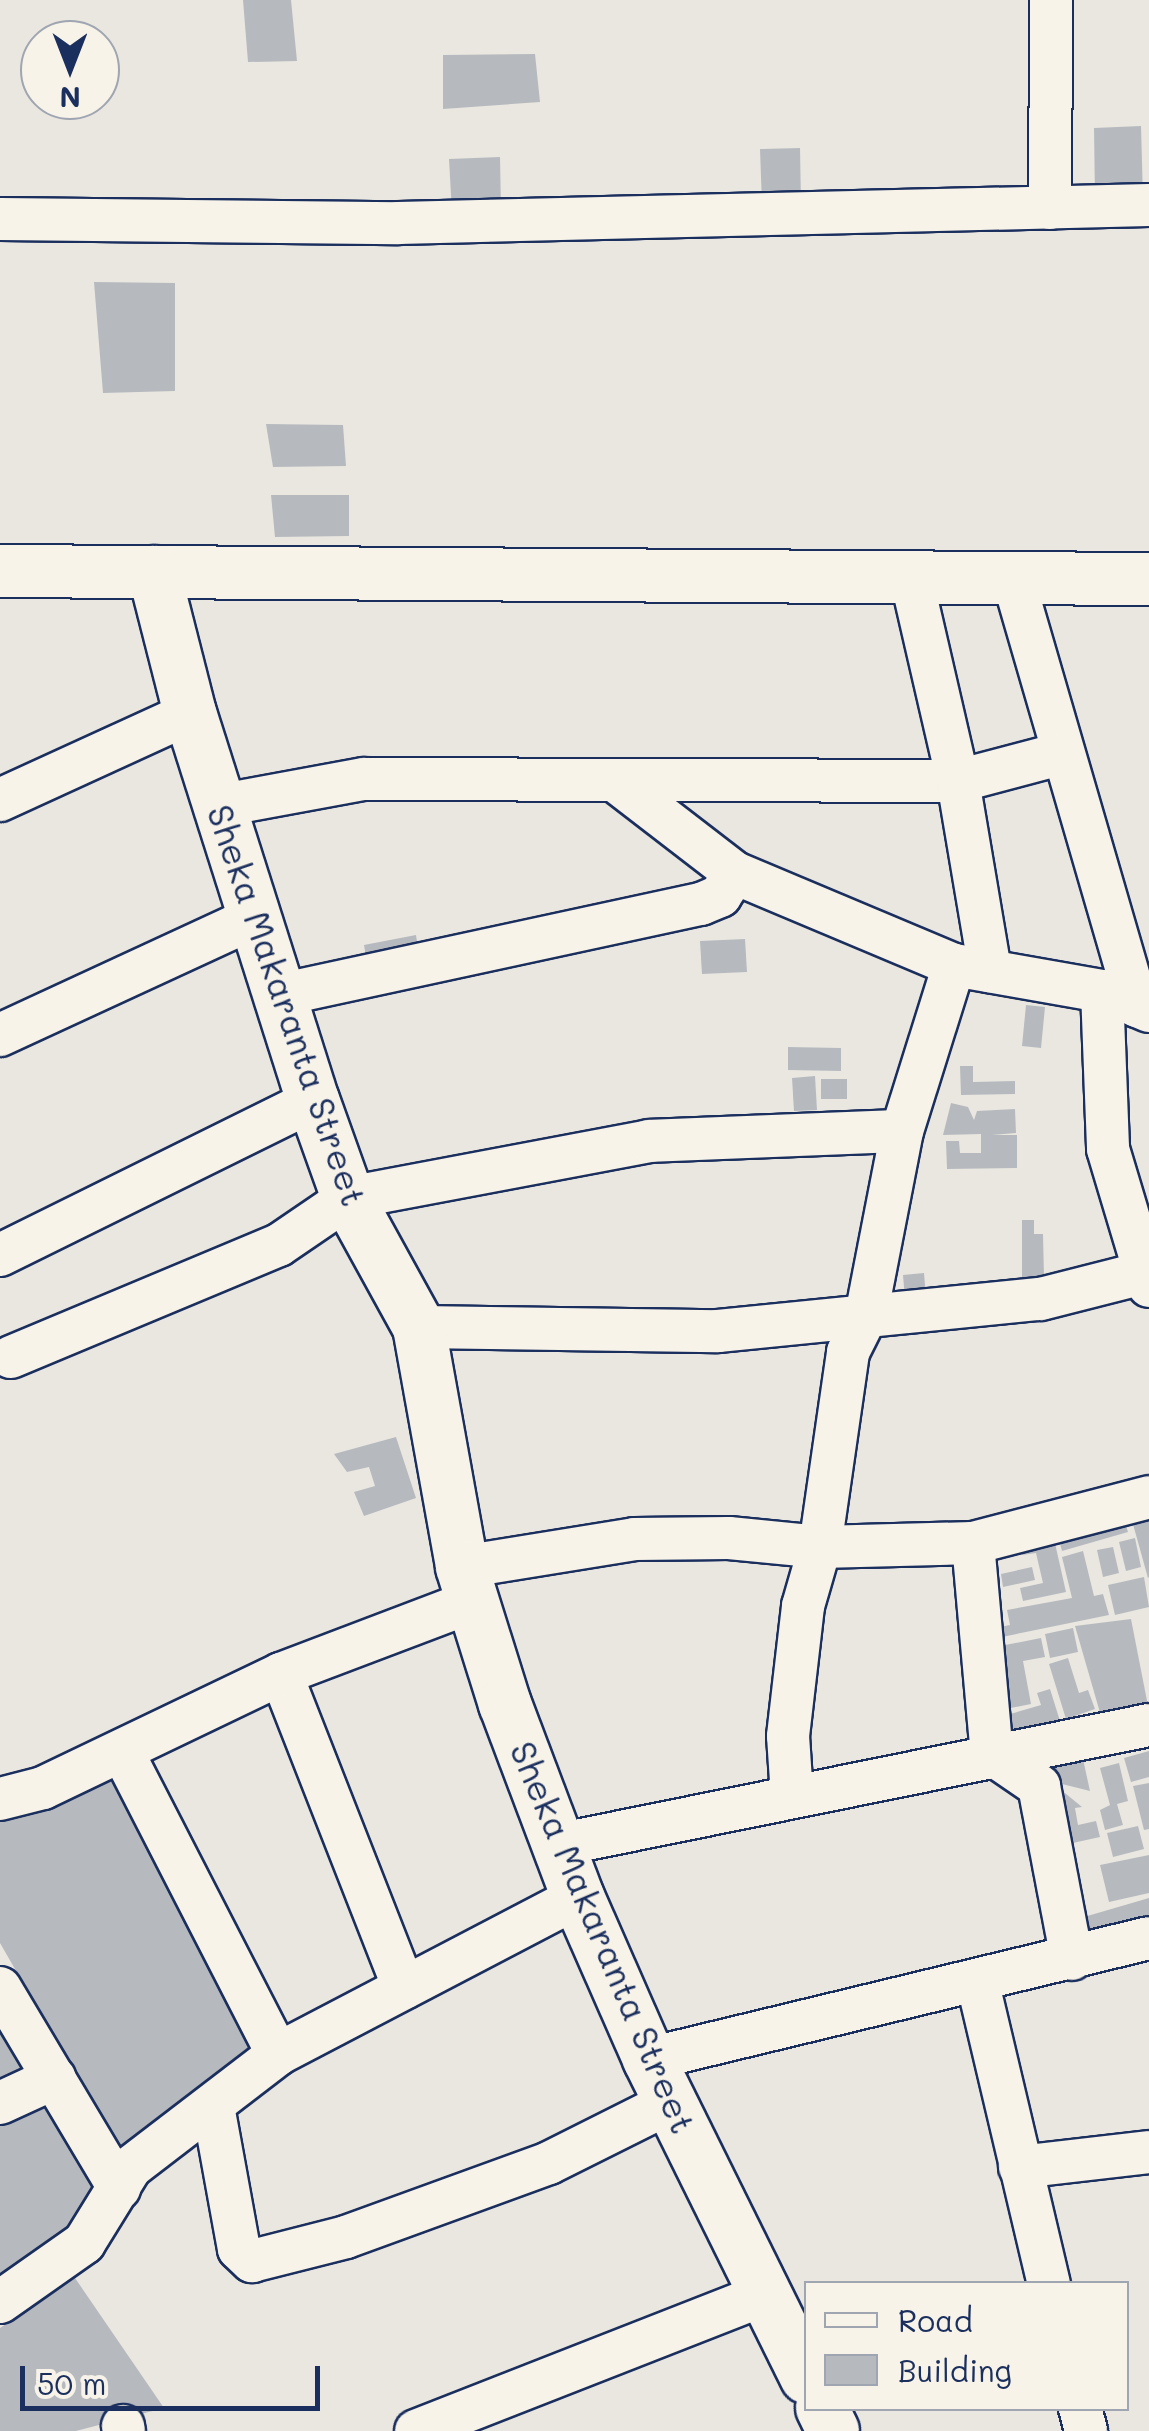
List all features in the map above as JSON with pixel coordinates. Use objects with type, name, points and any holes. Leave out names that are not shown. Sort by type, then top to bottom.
[{"type":"street","points":[[1050,208],[1052,0]]},
{"type":"street","points":[[0,219],[398,223],[1149,205]]},
{"type":"street","points":[[0,570],[1149,579]]},
{"type":"street","name":"Sheka Makaranta Street","points":[[154,572],[190,713],[312,1100],[348,1198],[419,1327],[467,1584],[557,1845],[660,2081],[804,2373]]},
{"type":"street","points":[[792,1796],[788,1736],[804,1606],[820,1547],[848,1352],[866,1316],[902,1131],[972,968],[958,782],[911,577]]},
{"type":"street","points":[[419,1327],[718,1331],[1042,1299],[1144,1263],[1108,1149],[1129,1003],[1013,578]]},
{"type":"street","points":[[0,800],[190,713]]},
{"type":"street","points":[[222,805],[364,779],[958,782],[1060,754]]},
{"type":"street","points":[[618,783],[736,873],[972,968],[1129,1003]]},
{"type":"street","points":[[279,994],[701,904],[720,896],[736,873]]},
{"type":"street","points":[[0,1035],[253,918]]},
{"type":"street","points":[[0,1255],[312,1100]]},
{"type":"street","points":[[11,1357],[279,1245],[348,1198],[648,1141],[902,1131]]},
{"type":"street","points":[[0,1799],[43,1788],[467,1584],[634,1539],[729,1538],[820,1547],[973,1543],[1149,1496]]},
{"type":"street","points":[[973,1543],[992,1754]]},
{"type":"street","points":[[280,1674],[404,1988]]},
{"type":"street","points":[[557,1845],[1149,1725]]},
{"type":"street","points":[[122,1751],[278,2054]]},
{"type":"street","points":[[992,1754],[1039,1786],[1072,1959]]},
{"type":"street","points":[[0,2302],[84,2242],[131,2167],[278,2054],[578,1897]]},
{"type":"street","points":[[213,2106],[240,2248],[252,2261],[346,2236],[530,2170],[660,2081],[978,1984],[1149,1938]]},
{"type":"street","points":[[978,1984],[1048,2281]]},
{"type":"street","points":[[0,1988],[119,2188]]},
{"type":"street","points":[[0,2103],[54,2078]]},
{"type":"street","points":[[1020,2167],[1149,2152]]},
{"type":"street","points":[[416,2431],[766,2294]]},
{"type":"building","points":[[243,0],[291,0],[297,61],[248,62]]},
{"type":"building","points":[[535,54],[540,102],[443,109],[443,55]]},
{"type":"building","points":[[1141,126],[1143,199],[1095,199],[1094,128]]},
{"type":"building","points":[[800,148],[801,204],[762,205],[760,149]]},
{"type":"building","points":[[500,157],[501,211],[452,213],[449,159]]},
{"type":"building","points":[[94,282],[175,283],[175,391],[103,393]]},
{"type":"building","points":[[266,424],[343,425],[346,466],[273,467]]},
{"type":"building","points":[[271,495],[349,495],[349,536],[275,537]]},
{"type":"building","points":[[416,935],[419,955],[368,969],[364,945]]},
{"type":"building","points":[[745,939],[747,972],[702,974],[700,941]]},
{"type":"building","points":[[1026,1005],[1045,1007],[1041,1048],[1022,1046]]},
{"type":"building","points":[[788,1047],[841,1048],[841,1071],[788,1070]]},
{"type":"building","points":[[960,1066],[973,1066],[973,1082],[1015,1081],[1015,1094],[961,1095]]},
{"type":"building","points":[[815,1076],[817,1110],[794,1111],[792,1078]]},
{"type":"building","points":[[821,1079],[847,1079],[847,1099],[821,1099]]},
{"type":"building","points":[[951,1103],[968,1107],[974,1120],[977,1111],[1015,1109],[1016,1133],[992,1135],[1017,1135],[1017,1168],[947,1169],[946,1141],[959,1141],[960,1153],[981,1153],[981,1134],[943,1135]]},
{"type":"building","points":[[1022,1220],[1034,1220],[1034,1234],[1043,1234],[1044,1277],[1022,1277]]},
{"type":"building","points":[[924,1273],[926,1297],[905,1299],[903,1275]]},
{"type":"building","points":[[396,1437],[416,1498],[364,1516],[354,1492],[375,1486],[369,1467],[347,1472],[334,1454]]},
{"type":"building","points":[[1149,1513],[1149,1577],[1148,1578],[1131,1517]]},
{"type":"building","points":[[1125,1522],[1128,1532],[1062,1551],[1056,1528]]},
{"type":"building","points":[[1052,1530],[1066,1592],[1023,1601],[1020,1588],[1043,1583],[1036,1553],[1022,1555],[1018,1538]]},
{"type":"building","points":[[1135,1538],[1141,1567],[1126,1571],[1119,1542]]},
{"type":"building","points":[[1113,1547],[1119,1573],[1103,1577],[1097,1550]]},
{"type":"building","points":[[1083,1551],[1094,1596],[1103,1594],[1109,1615],[997,1638],[995,1628],[1010,1625],[1007,1610],[1072,1598],[1062,1557]]},
{"type":"building","points":[[1032,1567],[1035,1580],[1003,1587],[1001,1574]]},
{"type":"building","points":[[1144,1577],[1149,1607],[1115,1615],[1108,1585]]},
{"type":"building","points":[[1131,1619],[1149,1711],[1103,1723],[1075,1626]]},
{"type":"building","points":[[1073,1628],[1078,1652],[1050,1658],[1045,1634]]},
{"type":"building","points":[[1041,1638],[1045,1657],[1023,1661],[1031,1704],[1006,1709],[995,1647]]},
{"type":"building","points":[[1068,1658],[1079,1693],[1088,1690],[1095,1709],[1066,1719],[1049,1664]]},
{"type":"building","points":[[1050,1689],[1060,1721],[1013,1735],[1007,1715],[1041,1705],[1037,1693]]},
{"type":"building","points":[[1081,1750],[1090,1791],[1054,1782],[1049,1757]]},
{"type":"building","points":[[1149,1751],[1149,1777],[1131,1782],[1124,1758]]},
{"type":"building","points":[[1119,1763],[1128,1801],[1117,1804],[1123,1825],[1105,1830],[1100,1810],[1110,1805],[1100,1768]]},
{"type":"building","points":[[115,1775],[254,2051],[122,2155],[0,1943],[0,1816]]},
{"type":"building","points":[[1149,1783],[1149,1829],[1144,1830],[1133,1786]]},
{"type":"building","points":[[1060,1789],[1082,1807],[1075,1808],[1078,1825],[1096,1821],[1100,1837],[1059,1846]]},
{"type":"building","points":[[1138,1826],[1144,1849],[1113,1857],[1107,1833]]},
{"type":"building","points":[[1149,1855],[1149,1893],[1109,1902],[1100,1865]]},
{"type":"building","points":[[1149,1898],[1149,1924],[1090,1940],[1084,1917]]},
{"type":"building","points":[[0,2010],[33,2071],[0,2087]]},
{"type":"building","points":[[52,2100],[101,2191],[81,2229],[0,2286],[0,2123]]},
{"type":"building","points":[[75,2278],[164,2408],[76,2431],[0,2431],[0,2328]]}]
